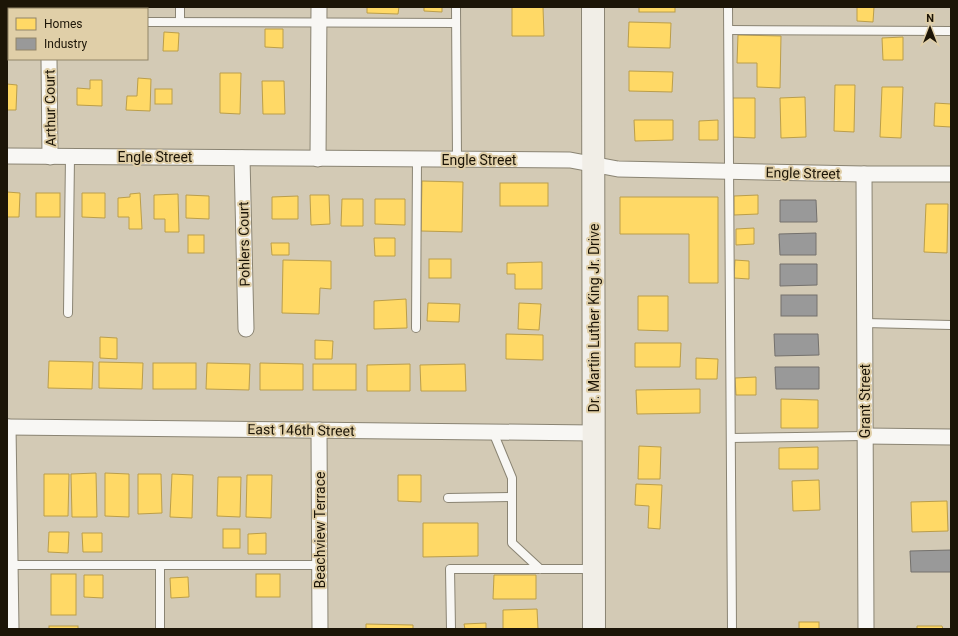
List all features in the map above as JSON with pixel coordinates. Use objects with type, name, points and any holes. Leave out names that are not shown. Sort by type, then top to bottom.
[{"type":"street","points":[[318,159],[319,7]]},
{"type":"street","name":"Dr. Martin Luther King Jr. Drive","points":[[593,7],[594,629]]},
{"type":"street","name":"Arthur Court","points":[[49,60],[50,157]]},
{"type":"street","name":"Engle Street","points":[[7,156],[570,160],[618,169],[864,174],[951,174]]},
{"type":"street","name":"Pohlers Court","points":[[242,158],[246,329]]},
{"type":"street","name":"Grant Street","points":[[864,174],[866,629]]},
{"type":"street","points":[[8,427],[8,565],[11,629]]},
{"type":"street","name":"East 146th Street","points":[[8,427],[594,433]]},
{"type":"street","name":"Beachview Terrace","points":[[319,430],[320,629]]},
{"type":"street","points":[[865,436],[951,437]]},
{"type":"lane","points":[[180,7],[180,22]]},
{"type":"lane","points":[[456,7],[457,160]]},
{"type":"lane","points":[[728,7],[732,629]]},
{"type":"lane","points":[[148,22],[456,23]]},
{"type":"lane","points":[[729,30],[951,31]]},
{"type":"lane","points":[[68,312],[70,157]]},
{"type":"lane","points":[[416,328],[417,159]]},
{"type":"lane","points":[[865,323],[951,325]]},
{"type":"lane","points":[[493,432],[512,478],[512,543],[540,569]]},
{"type":"lane","points":[[731,438],[865,436]]},
{"type":"lane","points":[[448,498],[512,497]]},
{"type":"lane","points":[[8,565],[320,565]]},
{"type":"lane","points":[[160,565],[160,629]]},
{"type":"lane","points":[[451,629],[450,569],[594,569]]},
{"type":"building: Homes","points":[[80,7],[110,7],[110,8]]},
{"type":"building: Homes","points":[[367,7],[399,7],[398,14],[367,13]]},
{"type":"building: Homes","points":[[424,7],[442,7],[442,12],[424,11]]},
{"type":"building: Homes","points":[[512,7],[543,7],[544,36],[512,36]]},
{"type":"building: Homes","points":[[639,7],[675,7],[675,12],[639,12]]},
{"type":"building: Homes","points":[[857,7],[874,7],[873,22],[857,21]]},
{"type":"building: Homes","points":[[629,22],[671,23],[670,48],[628,47]]},
{"type":"building: Homes","points":[[265,29],[283,29],[283,48],[265,47]]},
{"type":"building: Homes","points":[[164,32],[179,33],[178,51],[163,51]]},
{"type":"building: Homes","points":[[738,35],[781,36],[780,88],[757,87],[757,63],[737,63]]},
{"type":"building: Homes","points":[[903,37],[903,60],[883,60],[882,38]]},
{"type":"building: Homes","points":[[629,71],[673,72],[672,92],[629,91]]},
{"type":"building: Homes","points":[[220,73],[241,73],[240,114],[220,113]]},
{"type":"building: Homes","points":[[138,78],[151,79],[150,111],[126,110],[127,96],[137,96]]},
{"type":"building: Homes","points":[[90,80],[102,80],[102,106],[77,105],[77,88],[90,89]]},
{"type":"building: Homes","points":[[262,81],[284,81],[285,114],[263,114]]},
{"type":"building: Homes","points":[[7,84],[17,85],[16,110],[7,110]]},
{"type":"building: Homes","points":[[835,85],[855,85],[854,132],[834,131]]},
{"type":"building: Homes","points":[[882,87],[903,87],[901,138],[880,137]]},
{"type":"building: Homes","points":[[155,89],[172,89],[172,104],[155,104]]},
{"type":"building: Homes","points":[[805,97],[806,137],[781,138],[780,98]]},
{"type":"building: Homes","points":[[732,98],[755,98],[755,138],[732,137]]},
{"type":"building: Homes","points":[[935,103],[951,104],[951,127],[934,126]]},
{"type":"building: Homes","points":[[634,120],[673,120],[673,140],[635,141]]},
{"type":"building: Homes","points":[[718,120],[718,140],[699,140],[699,121]]},
{"type":"building: Homes","points":[[422,181],[463,182],[462,232],[421,231]]},
{"type":"building: Homes","points":[[500,183],[548,183],[548,206],[500,206]]},
{"type":"building: Homes","points":[[7,192],[20,193],[19,217],[7,217]]},
{"type":"building: Homes","points":[[36,193],[60,193],[60,217],[36,217]]},
{"type":"building: Homes","points":[[82,193],[105,193],[105,218],[82,217]]},
{"type":"building: Homes","points":[[140,193],[142,229],[129,229],[129,217],[118,217],[118,198],[130,197],[130,194]]},
{"type":"building: Homes","points":[[178,194],[179,232],[165,232],[165,219],[154,219],[154,195]]},
{"type":"building: Homes","points":[[186,195],[209,196],[209,219],[186,218]]},
{"type":"building: Homes","points":[[310,195],[329,195],[330,224],[311,225]]},
{"type":"building: Homes","points":[[758,195],[758,214],[734,215],[734,196]]},
{"type":"building: Homes","points":[[298,196],[298,219],[272,219],[272,197]]},
{"type":"building: Homes","points":[[620,197],[718,197],[718,283],[689,283],[689,234],[620,234]]},
{"type":"building: Homes","points":[[342,199],[363,199],[363,226],[341,226]]},
{"type":"building: Homes","points":[[375,199],[405,199],[405,225],[375,224]]},
{"type":"building: Homes","points":[[926,204],[948,204],[947,253],[924,252]]},
{"type":"building: Homes","points":[[754,228],[754,244],[736,245],[736,229]]},
{"type":"building: Homes","points":[[188,235],[204,235],[204,253],[188,253]]},
{"type":"building: Homes","points":[[374,238],[395,238],[395,256],[375,256]]},
{"type":"building: Homes","points":[[271,243],[289,243],[289,255],[272,255]]},
{"type":"building: Homes","points":[[429,259],[451,259],[451,278],[429,278]]},
{"type":"building: Homes","points":[[283,260],[331,261],[331,289],[320,288],[319,314],[282,313]]},
{"type":"building: Homes","points":[[735,260],[749,261],[749,279],[734,278]]},
{"type":"building: Homes","points":[[542,262],[542,289],[515,289],[515,274],[507,274],[507,263]]},
{"type":"building: Homes","points":[[638,296],[668,296],[668,331],[638,330]]},
{"type":"building: Homes","points":[[406,299],[407,328],[374,329],[374,301]]},
{"type":"building: Homes","points":[[428,303],[460,304],[459,322],[427,321]]},
{"type":"building: Homes","points":[[519,303],[541,304],[539,330],[518,329]]},
{"type":"building: Homes","points":[[506,334],[543,335],[543,360],[506,359]]},
{"type":"building: Homes","points":[[100,337],[117,338],[117,359],[100,358]]},
{"type":"building: Homes","points":[[315,340],[333,341],[332,359],[315,359]]},
{"type":"building: Homes","points":[[635,343],[681,343],[680,367],[635,367]]},
{"type":"building: Homes","points":[[696,358],[718,359],[717,379],[696,379]]},
{"type":"building: Homes","points":[[49,361],[93,362],[92,389],[48,388]]},
{"type":"building: Homes","points":[[99,362],[143,363],[142,389],[99,388]]},
{"type":"building: Homes","points":[[153,363],[196,363],[196,389],[153,389]]},
{"type":"building: Homes","points":[[207,363],[250,364],[249,390],[206,389]]},
{"type":"building: Homes","points":[[260,363],[303,364],[303,390],[260,390]]},
{"type":"building: Homes","points":[[313,364],[356,364],[356,390],[313,390]]},
{"type":"building: Homes","points":[[410,364],[410,391],[367,391],[367,365]]},
{"type":"building: Homes","points":[[465,364],[466,391],[421,391],[420,365]]},
{"type":"building: Homes","points":[[756,377],[756,395],[736,395],[735,378]]},
{"type":"building: Homes","points":[[700,389],[700,413],[637,414],[636,390]]},
{"type":"building: Homes","points":[[781,399],[818,400],[818,428],[781,428]]},
{"type":"building: Homes","points":[[639,446],[661,447],[660,479],[638,479]]},
{"type":"building: Homes","points":[[818,447],[818,469],[779,469],[779,448]]},
{"type":"building: Homes","points":[[96,473],[97,517],[72,517],[71,474]]},
{"type":"building: Homes","points":[[105,473],[129,474],[129,517],[105,516]]},
{"type":"building: Homes","points":[[44,474],[69,474],[68,516],[44,516]]},
{"type":"building: Homes","points":[[138,474],[161,474],[162,513],[138,514]]},
{"type":"building: Homes","points":[[172,474],[193,475],[192,518],[170,517]]},
{"type":"building: Homes","points":[[247,475],[272,475],[271,518],[246,517]]},
{"type":"building: Homes","points":[[398,475],[421,475],[421,502],[398,501]]},
{"type":"building: Homes","points":[[218,477],[241,477],[240,517],[217,516]]},
{"type":"building: Homes","points":[[819,480],[820,510],[793,511],[792,481]]},
{"type":"building: Homes","points":[[636,484],[662,485],[660,529],[648,528],[649,506],[635,505]]},
{"type":"building: Homes","points":[[947,501],[948,531],[912,532],[911,502]]},
{"type":"building: Homes","points":[[423,523],[478,523],[478,556],[423,557]]},
{"type":"building: Homes","points":[[223,529],[240,529],[240,548],[223,548]]},
{"type":"building: Homes","points":[[49,532],[69,532],[68,553],[48,552]]},
{"type":"building: Homes","points":[[82,533],[102,533],[102,552],[83,552]]},
{"type":"building: Homes","points":[[266,533],[266,554],[248,554],[248,534]]},
{"type":"building: Homes","points":[[51,574],[76,574],[76,615],[51,615]]},
{"type":"building: Homes","points":[[256,574],[280,574],[280,597],[256,597]]},
{"type":"building: Homes","points":[[84,575],[103,575],[103,598],[84,597]]},
{"type":"building: Homes","points":[[494,575],[536,575],[536,599],[493,599]]},
{"type":"building: Homes","points":[[188,577],[189,597],[171,598],[170,578]]},
{"type":"building: Homes","points":[[537,609],[538,629],[503,629],[503,610]]},
{"type":"building: Homes","points":[[799,622],[819,622],[819,629],[799,629]]},
{"type":"building: Homes","points":[[486,623],[486,629],[465,629],[464,624]]},
{"type":"building: Homes","points":[[366,624],[413,625],[413,629],[366,629]]},
{"type":"building: Homes","points":[[49,626],[78,626],[78,629],[49,629]]},
{"type":"building: Homes","points":[[917,626],[942,626],[943,629],[917,629]]},
{"type":"building: Industry","points":[[780,200],[816,200],[817,222],[780,222]]},
{"type":"building: Industry","points":[[816,233],[816,255],[780,255],[779,234]]},
{"type":"building: Industry","points":[[780,264],[817,264],[817,285],[780,286]]},
{"type":"building: Industry","points":[[781,295],[817,295],[817,316],[781,316]]},
{"type":"building: Industry","points":[[774,334],[818,334],[819,355],[775,356]]},
{"type":"building: Industry","points":[[775,367],[819,367],[819,389],[776,389]]},
{"type":"building: Industry","points":[[951,550],[951,572],[911,572],[910,551]]}]
